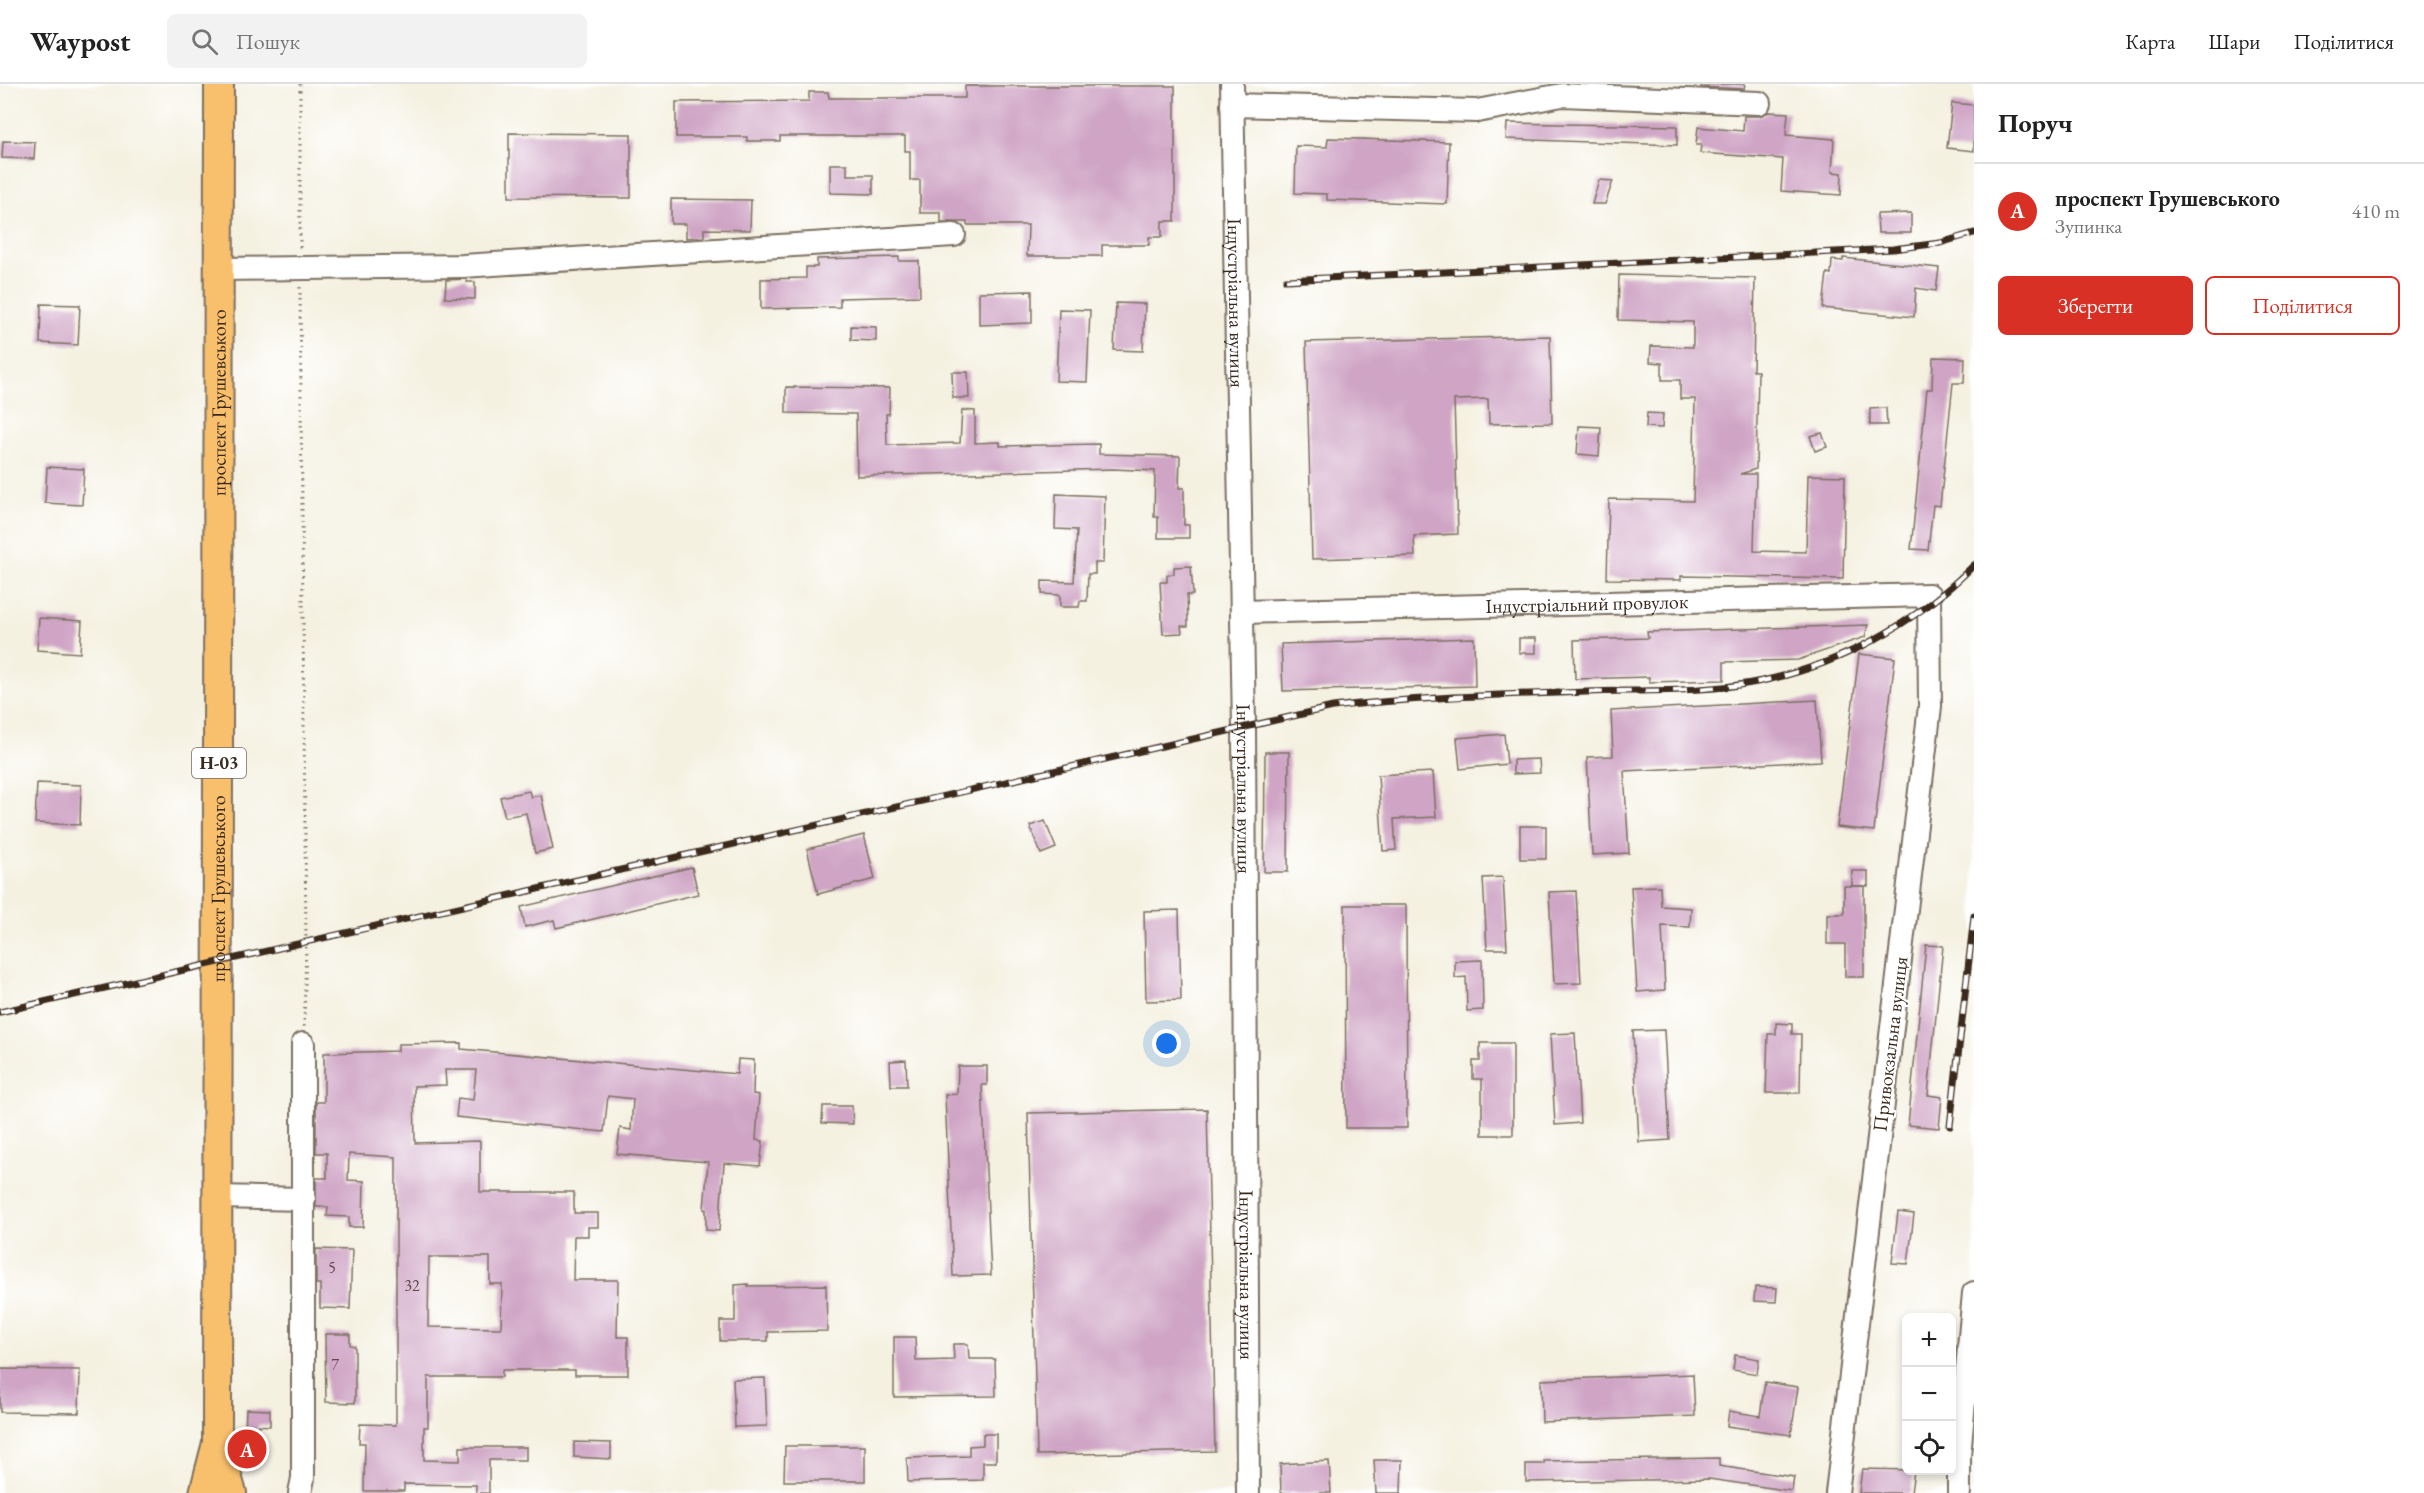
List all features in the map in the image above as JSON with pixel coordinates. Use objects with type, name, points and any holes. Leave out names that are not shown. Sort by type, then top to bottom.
[{"type":"main road","name":"проспект Грушевського","points":[[204,1493],[217,1443],[219,84]]},
{"type":"main road","name":"проспект Грушевського","points":[[217,1443],[232,1493]]},
{"type":"street","points":[[1232,94],[1477,111],[1562,95],[1759,103]]},
{"type":"street","name":"Індустріальна вулиця","points":[[1232,94],[1243,612],[1248,1493]]},
{"type":"street","points":[[219,269],[463,266],[954,235]]},
{"type":"street","name":"Індустріальний провулок","points":[[1243,612],[1929,595]]},
{"type":"street","name":"Привокзальна вулиця","points":[[1837,1493],[1930,706],[1929,595]]},
{"type":"street","points":[[300,1493],[303,1478],[303,1044]]},
{"type":"street","points":[[218,1197],[304,1199]]},
{"type":"street","points":[[1959,1493],[1959,1456],[1974,1293]]},
{"type":"path","points":[[300,84],[306,906],[303,1044]]},
{"type":"building","points":[[1701,84],[1745,84],[1744,89],[1701,87]]},
{"type":"building","points":[[965,86],[1175,86],[1175,221],[1162,221],[1162,237],[1149,237],[1149,245],[1102,245],[1102,256],[1027,256],[1028,225],[967,225],[967,222],[941,222],[941,213],[920,213],[920,180],[910,180],[910,151],[905,151],[905,136],[780,136],[780,141],[747,141],[747,137],[676,137],[676,102],[809,101],[809,92],[828,92],[829,98],[965,98]]},
{"type":"building","points":[[1952,103],[1974,105],[1974,151],[1947,148]]},
{"type":"building","points":[[1769,112],[1788,113],[1786,135],[1834,139],[1832,172],[1842,173],[1841,195],[1781,191],[1783,159],[1700,153],[1701,145],[1696,145],[1698,127],[1743,131],[1744,116],[1759,116]]},
{"type":"building","points":[[1507,123],[1677,126],[1677,145],[1506,139]]},
{"type":"building","points":[[509,133],[631,134],[631,198],[509,197]]},
{"type":"building","points":[[1328,138],[1449,142],[1447,204],[1327,200],[1327,194],[1295,193],[1296,146],[1327,147]]},
{"type":"building","points":[[3,141],[35,142],[34,159],[2,158]]},
{"type":"building","points":[[830,164],[847,164],[847,175],[873,175],[873,194],[830,193]]},
{"type":"building","points":[[1599,180],[1613,181],[1605,204],[1592,204]]},
{"type":"building","points":[[671,199],[751,200],[750,230],[704,229],[704,237],[686,238],[686,224],[671,224]]},
{"type":"building","points":[[1911,213],[1911,233],[1878,233],[1877,214]]},
{"type":"building","points":[[899,257],[899,261],[919,261],[920,296],[840,298],[840,307],[761,309],[761,279],[806,278],[806,267],[817,267],[817,259]]},
{"type":"building","points":[[1843,258],[1939,268],[1936,291],[1916,288],[1914,317],[1823,308],[1827,273],[1831,274],[1832,260],[1843,261]]},
{"type":"building","points":[[1619,275],[1755,278],[1753,371],[1758,371],[1756,469],[1740,474],[1756,474],[1754,551],[1806,552],[1808,475],[1845,476],[1843,579],[1681,576],[1681,580],[1607,579],[1609,499],[1693,501],[1695,399],[1680,399],[1680,380],[1662,380],[1662,363],[1650,362],[1651,346],[1693,347],[1693,322],[1618,320]]},
{"type":"building","points":[[467,279],[467,282],[475,282],[475,299],[445,298],[446,280]]},
{"type":"building","points":[[1032,291],[1032,323],[979,325],[979,292]]},
{"type":"building","points":[[1116,303],[1145,304],[1143,351],[1114,350]]},
{"type":"building","points":[[41,304],[80,305],[78,345],[40,343]]},
{"type":"building","points":[[1059,309],[1090,310],[1087,382],[1056,381]]},
{"type":"building","points":[[851,326],[876,327],[876,341],[851,340]]},
{"type":"building","points":[[1550,336],[1552,423],[1489,424],[1488,399],[1454,400],[1458,534],[1414,536],[1415,556],[1312,559],[1306,342]]},
{"type":"building","points":[[1933,357],[1965,358],[1964,383],[1953,383],[1940,506],[1933,505],[1928,550],[1911,549],[1927,389],[1932,389]]},
{"type":"building","points":[[952,372],[968,372],[969,398],[953,398]]},
{"type":"building","points":[[786,387],[890,388],[889,414],[886,414],[887,445],[960,443],[962,410],[975,411],[975,443],[1000,442],[1000,446],[1099,444],[1099,454],[1180,456],[1179,488],[1184,488],[1184,525],[1189,525],[1189,538],[1158,538],[1158,517],[1154,517],[1155,471],[1113,469],[857,476],[856,414],[786,413]]},
{"type":"building","points":[[1886,408],[1887,425],[1870,425],[1870,409]]},
{"type":"building","points":[[1647,413],[1663,414],[1662,428],[1646,427]]},
{"type":"building","points":[[1579,426],[1601,427],[1599,456],[1577,454]]},
{"type":"building","points":[[1822,433],[1827,447],[1815,451],[1810,436]]},
{"type":"building","points":[[47,467],[84,469],[82,505],[45,503]]},
{"type":"building","points":[[1056,494],[1105,496],[1103,563],[1095,563],[1095,574],[1088,574],[1087,601],[1080,601],[1079,607],[1060,607],[1060,595],[1042,594],[1042,581],[1074,582],[1077,530],[1055,529]]},
{"type":"building","points":[[1191,566],[1193,595],[1187,595],[1188,626],[1181,626],[1182,633],[1163,634],[1160,582],[1167,582],[1167,575],[1174,574],[1174,567]]},
{"type":"building","points":[[39,618],[82,621],[80,653],[37,650]]},
{"type":"building","points":[[1868,625],[1865,637],[1798,660],[1724,662],[1724,680],[1649,682],[1649,677],[1575,679],[1574,640],[1648,638],[1647,632]]},
{"type":"building","points":[[1474,638],[1475,686],[1283,691],[1281,644]]},
{"type":"building","points":[[1519,638],[1536,638],[1536,653],[1519,653]]},
{"type":"building","points":[[1859,654],[1895,658],[1874,831],[1837,827]]},
{"type":"building","points":[[1817,700],[1821,761],[1624,771],[1629,853],[1592,855],[1587,757],[1613,756],[1611,711]]},
{"type":"building","points":[[1504,734],[1507,764],[1460,769],[1457,738]]},
{"type":"building","points":[[1265,752],[1289,752],[1288,872],[1264,872]]},
{"type":"building","points":[[1539,759],[1540,773],[1513,774],[1513,760]]},
{"type":"building","points":[[1433,772],[1436,817],[1394,819],[1396,850],[1383,851],[1378,775]]},
{"type":"building","points":[[37,783],[81,785],[80,825],[35,823]]},
{"type":"building","points":[[529,791],[531,797],[541,795],[553,849],[535,853],[526,813],[505,817],[500,797]]},
{"type":"building","points":[[1045,821],[1056,848],[1041,854],[1030,826]]},
{"type":"building","points":[[1520,826],[1546,826],[1546,859],[1520,859]]},
{"type":"building","points":[[864,835],[875,879],[818,894],[807,849]]},
{"type":"building","points":[[692,867],[698,894],[556,928],[554,920],[525,927],[521,907]]},
{"type":"building","points":[[1852,871],[1868,871],[1868,886],[1852,886]]},
{"type":"building","points":[[1503,877],[1507,949],[1487,949],[1483,878]]},
{"type":"building","points":[[1660,886],[1661,906],[1691,908],[1690,927],[1662,926],[1665,990],[1637,992],[1631,887]]},
{"type":"building","points":[[1844,886],[1864,886],[1864,977],[1845,977],[1845,944],[1827,944],[1827,914],[1844,914]]},
{"type":"building","points":[[1576,891],[1581,983],[1554,984],[1549,892]]},
{"type":"building","points":[[1345,905],[1406,905],[1407,1128],[1346,1128]]},
{"type":"building","points":[[1179,910],[1181,1000],[1146,1001],[1144,911]]},
{"type":"building","points":[[1926,945],[1943,946],[1928,1095],[1942,1097],[1939,1128],[1908,1125]]},
{"type":"building","points":[[1482,960],[1483,1010],[1467,1011],[1466,977],[1455,978],[1455,961]]},
{"type":"building","points":[[1776,1023],[1792,1024],[1792,1034],[1801,1034],[1800,1093],[1766,1093],[1768,1034],[1776,1034]]},
{"type":"building","points":[[1664,1030],[1670,1140],[1639,1142],[1633,1031]]},
{"type":"building","points":[[1575,1033],[1580,1123],[1555,1125],[1550,1034]]},
{"type":"building","points":[[461,1043],[461,1049],[737,1074],[738,1059],[754,1060],[753,1094],[759,1095],[756,1140],[763,1141],[760,1166],[724,1163],[719,1231],[706,1230],[706,1210],[704,1209],[708,1162],[617,1154],[620,1128],[631,1130],[633,1099],[608,1096],[604,1132],[456,1117],[458,1098],[473,1100],[476,1070],[445,1070],[446,1085],[414,1086],[415,1143],[480,1141],[480,1192],[574,1192],[574,1213],[598,1213],[598,1227],[588,1227],[588,1236],[574,1236],[573,1280],[618,1280],[617,1337],[628,1337],[628,1375],[575,1375],[575,1370],[502,1370],[502,1377],[428,1377],[428,1427],[424,1427],[424,1460],[460,1461],[460,1447],[526,1447],[526,1460],[489,1460],[489,1493],[476,1493],[476,1485],[404,1484],[404,1491],[364,1491],[365,1443],[359,1443],[360,1424],[396,1425],[396,1157],[349,1154],[348,1180],[364,1181],[363,1227],[349,1227],[349,1217],[327,1216],[328,1207],[316,1207],[316,1178],[327,1178],[327,1153],[316,1153],[316,1102],[324,1102],[324,1053],[398,1051],[398,1044]],"holes":[[[429,1257],[490,1257],[490,1284],[502,1284],[501,1328],[428,1327]]]},
{"type":"building","points":[[1480,1043],[1513,1043],[1513,1135],[1482,1135],[1482,1079],[1473,1079],[1473,1061],[1480,1061]]},
{"type":"building","points":[[906,1060],[907,1086],[891,1086],[890,1061]]},
{"type":"building","points":[[958,1066],[987,1066],[987,1085],[982,1085],[991,1275],[953,1276],[945,1095],[957,1094]]},
{"type":"building","points":[[823,1106],[852,1106],[853,1124],[822,1123]]},
{"type":"building","points":[[1207,1109],[1215,1451],[1037,1455],[1028,1113]]},
{"type":"building","points":[[1898,1212],[1914,1214],[1908,1264],[1892,1263]]},
{"type":"building","points":[[316,1249],[352,1250],[350,1309],[320,1308],[320,1284],[316,1284]]},
{"type":"building","points":[[748,1284],[748,1286],[826,1285],[827,1331],[768,1332],[768,1341],[720,1341],[720,1321],[735,1321],[735,1285]]},
{"type":"building","points":[[1755,1287],[1777,1288],[1776,1302],[1754,1301]]},
{"type":"building","points":[[325,1334],[350,1334],[350,1345],[355,1346],[355,1403],[326,1402]]},
{"type":"building","points":[[894,1337],[915,1337],[916,1361],[954,1360],[953,1344],[968,1344],[969,1359],[995,1359],[996,1396],[894,1397]]},
{"type":"building","points":[[1735,1355],[1759,1359],[1757,1374],[1733,1370]]},
{"type":"building","points":[[0,1369],[80,1370],[79,1413],[0,1412]]},
{"type":"building","points":[[1693,1374],[1695,1416],[1542,1422],[1541,1380]]},
{"type":"building","points":[[765,1378],[767,1426],[735,1427],[733,1379]]},
{"type":"building","points":[[1765,1382],[1798,1387],[1791,1435],[1727,1426],[1729,1411],[1760,1416]]},
{"type":"building","points":[[246,1409],[270,1410],[270,1426],[258,1425],[258,1437],[245,1436]]},
{"type":"building","points":[[983,1434],[996,1434],[996,1462],[983,1462],[983,1480],[908,1482],[907,1458],[969,1456],[969,1446],[983,1445]]},
{"type":"building","points":[[574,1442],[611,1443],[611,1459],[574,1457]]},
{"type":"building","points":[[785,1446],[865,1446],[865,1481],[784,1481]]},
{"type":"building","points":[[1719,1458],[1719,1466],[1794,1477],[1792,1491],[1709,1479],[1526,1482],[1526,1464],[1544,1464],[1544,1461]]},
{"type":"building","points":[[1374,1460],[1402,1460],[1401,1493],[1376,1493]]},
{"type":"building","points":[[1329,1461],[1331,1493],[1281,1493],[1280,1464]]},
{"type":"building","points":[[1862,1469],[1902,1470],[1902,1475],[1913,1475],[1911,1493],[1859,1493]]},
{"type":"railway","points":[[1286,280],[1893,249],[1940,243],[1974,233]]},
{"type":"railway","points":[[0,1012],[1333,707],[1459,697],[1719,688],[1762,681],[1821,664],[1877,638],[1928,605],[1974,565]]},
{"type":"railway","points":[[1950,1126],[1974,916]]},
{"type":"place","name":"проспект Грушевського","points":[[247,1449]]}]
